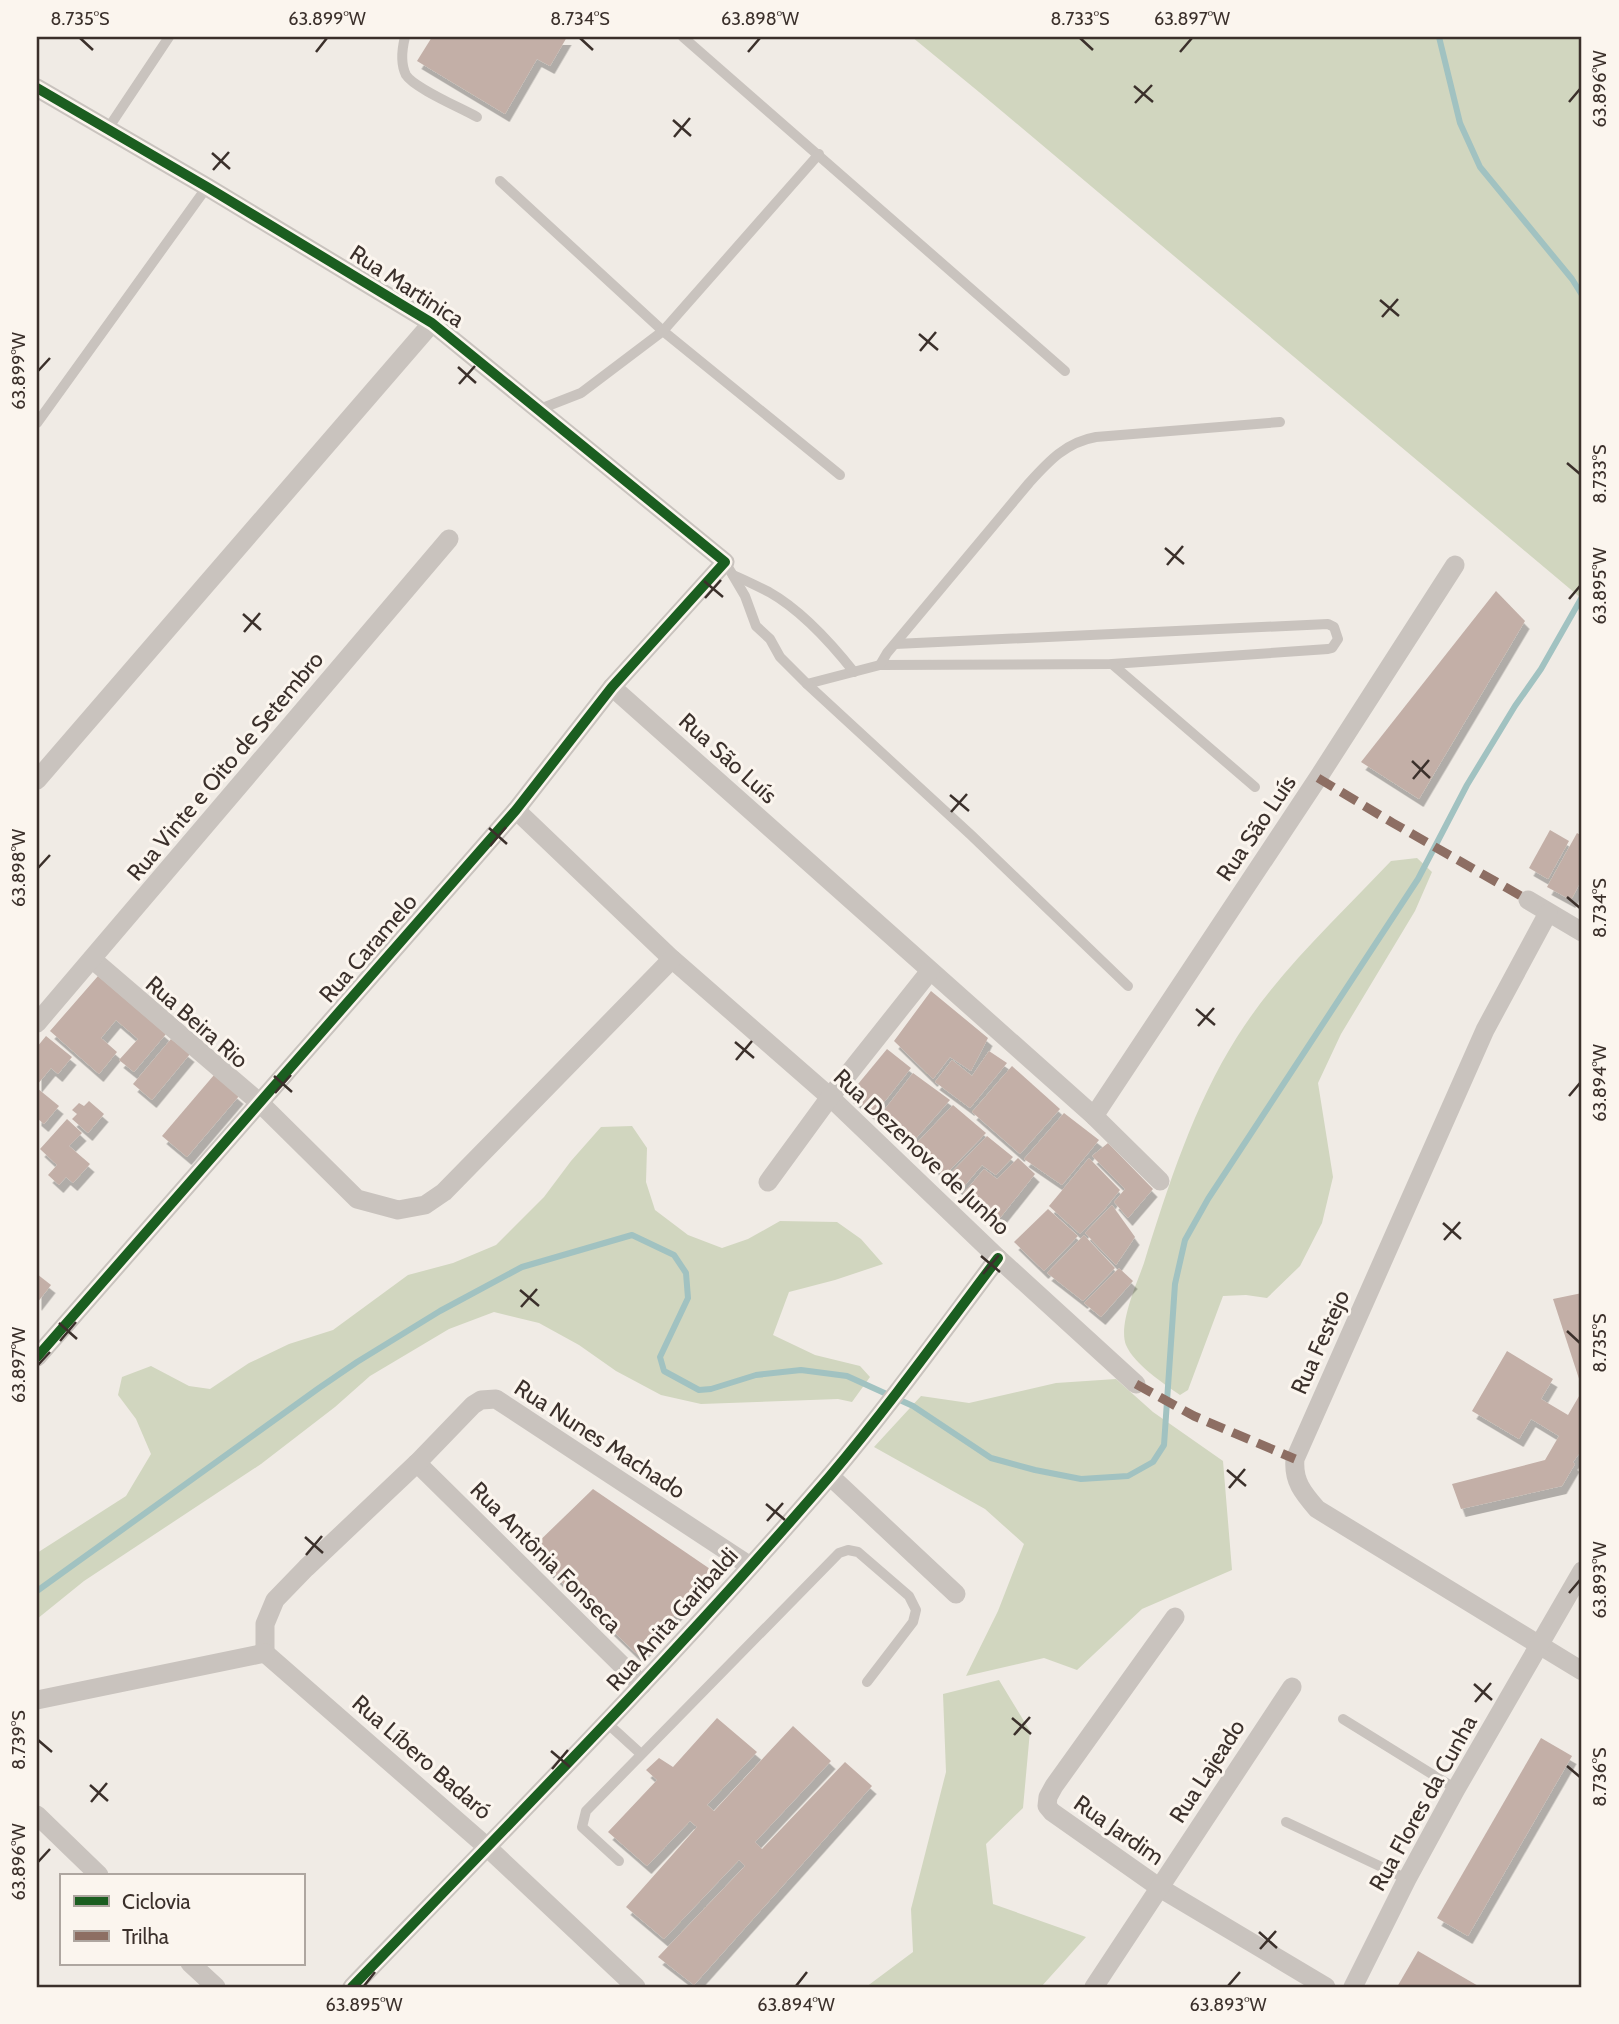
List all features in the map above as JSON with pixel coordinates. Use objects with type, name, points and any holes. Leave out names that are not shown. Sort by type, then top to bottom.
[{"type":"street","name":"Rua Martinica","points":[[37,88],[432,323],[540,409],[729,568]]},
{"type":"street","points":[[37,780],[432,323]]},
{"type":"street","name":"Rua Vinte e Oito de Setembro","points":[[37,1023],[449,539]]},
{"type":"street","name":"Rua São Luís","points":[[1094,1116],[1455,565]]},
{"type":"street","name":"Rua Caramelo","points":[[37,1357],[516,810],[612,687],[729,568]]},
{"type":"street","name":"Rua São Luís","points":[[612,687],[1094,1116],[1160,1181]]},
{"type":"street","name":"Rua Dezenove de Junho","points":[[516,810],[672,959],[830,1097],[998,1258],[1136,1384]]},
{"type":"street","points":[[1528,900],[1582,932]]},
{"type":"street","name":"Rua Festejo","points":[[1548,913],[1485,1030],[1442,1122],[1295,1459],[1294,1468],[1301,1490],[1317,1509],[1582,1671]]},
{"type":"street","name":"Rua Beira Rio","points":[[92,959],[260,1103],[357,1199],[398,1210],[425,1205],[444,1192],[672,959]]},
{"type":"street","points":[[768,1182],[830,1097],[930,971]]},
{"type":"street","name":"Rua Anita Garibaldi","points":[[352,1987],[607,1723],[830,1476],[998,1258]]},
{"type":"street","name":"Rua Nunes Machado","points":[[265,1653],[265,1624],[275,1601],[481,1400],[496,1399],[750,1566]]},
{"type":"street","name":"Rua Antônia Fonseca","points":[[417,1463],[642,1685]]},
{"type":"street","points":[[830,1476],[956,1594]]},
{"type":"street","name":"Rua Flores da Cunha","points":[[1353,1987],[1456,1789],[1582,1571]]},
{"type":"street","name":"Rua Jardim","points":[[1175,1617],[1054,1786],[1047,1806],[1160,1888],[1326,1987]]},
{"type":"street","points":[[37,1700],[265,1653]]},
{"type":"street","name":"Rua Líbero Badaró","points":[[265,1653],[487,1847],[636,1987]]},
{"type":"street","name":"Rua Lajeado","points":[[1094,1987],[1292,1687]]},
{"type":"street","points":[[37,1815],[98,1874]]},
{"type":"street","points":[[192,1965],[216,1987]]},
{"type":"lane","points":[[107,130],[169,37]]},
{"type":"lane","points":[[405,37],[402,57],[407,75],[417,85],[477,117]]},
{"type":"lane","points":[[683,37],[1065,371]]},
{"type":"lane","points":[[540,409],[581,393],[663,331],[819,155]]},
{"type":"lane","points":[[500,181],[663,331],[840,475]]},
{"type":"lane","points":[[37,423],[207,187]]},
{"type":"lane","points":[[880,665],[1028,483],[1063,449],[1082,439],[1096,437],[1280,422]]},
{"type":"lane","points":[[729,568],[793,609],[855,672]]},
{"type":"lane","points":[[729,568],[745,596],[756,626],[769,639],[779,657],[1129,986]]},
{"type":"lane","points":[[807,684],[880,665],[1112,664],[1328,649],[1335,644],[1337,632],[1328,624],[895,644]]},
{"type":"lane","points":[[1112,664],[1255,787]]},
{"type":"lane","points":[[619,1861],[582,1828],[586,1811],[839,1553],[848,1550],[858,1552],[909,1596],[916,1610],[913,1622],[867,1682]]},
{"type":"lane","points":[[1343,1719],[1456,1789]]},
{"type":"lane","points":[[607,1723],[641,1754]]},
{"type":"lane","points":[[1286,1822],[1407,1879]]},
{"type":"green space","points":[[912,37],[1582,37],[1582,599],[979,92]]},
{"type":"green space","points":[[1417,858],[1432,872],[1415,911],[1341,1034],[1318,1083],[1333,1177],[1322,1223],[1300,1266],[1267,1298],[1223,1296],[1188,1390],[1180,1395],[1150,1373],[1130,1352],[1124,1337],[1124,1327],[1129,1304],[1195,1118],[1237,1037],[1271,990],[1391,861]]},
{"type":"green space","points":[[632,1126],[647,1148],[646,1182],[655,1210],[688,1235],[722,1248],[748,1239],[780,1221],[837,1222],[861,1239],[883,1264],[789,1292],[773,1335],[815,1355],[860,1366],[870,1377],[852,1402],[838,1399],[701,1404],[661,1395],[616,1371],[579,1345],[539,1323],[494,1312],[449,1329],[370,1376],[335,1407],[261,1464],[84,1581],[37,1619],[37,1553],[126,1496],[151,1454],[136,1419],[118,1395],[122,1377],[151,1366],[189,1386],[210,1389],[249,1363],[289,1344],[333,1330],[408,1275],[453,1263],[496,1245],[544,1197],[601,1127]]},
{"type":"green space","points":[[1116,1379],[1153,1412],[1223,1461],[1232,1570],[1142,1609],[1077,1670],[1044,1658],[966,1676],[998,1611],[1024,1544],[985,1509],[874,1447],[921,1396],[969,1403],[1056,1383]]},
{"type":"green space","points":[[999,1680],[1030,1731],[1023,1808],[986,1844],[993,1904],[1086,1937],[1041,1987],[866,1987],[913,1952],[911,1909],[946,1772],[943,1694]]},
{"type":"building","points":[[432,37],[567,37],[550,66],[537,59],[505,114],[417,61]]},
{"type":"building","points":[[1496,591],[1525,621],[1419,799],[1361,762]]},
{"type":"building","points":[[1550,830],[1569,841],[1548,879],[1529,868]]},
{"type":"building","points":[[1577,833],[1582,836],[1582,879],[1571,900],[1547,887]]},
{"type":"building","points":[[98,976],[166,1034],[134,1072],[119,1060],[138,1039],[116,1020],[101,1038],[117,1052],[99,1074],[50,1031]]},
{"type":"building","points":[[931,991],[988,1038],[971,1071],[950,1057],[933,1079],[894,1041]]},
{"type":"building","points":[[46,1036],[72,1057],[58,1074],[51,1068],[37,1085],[37,1047]]},
{"type":"building","points":[[171,1039],[190,1054],[152,1100],[133,1084]]},
{"type":"building","points":[[887,1049],[911,1068],[874,1115],[849,1095]]},
{"type":"building","points":[[989,1051],[1007,1063],[970,1108],[935,1082],[952,1060],[972,1076]]},
{"type":"building","points":[[1012,1066],[1060,1109],[1020,1154],[972,1112]]},
{"type":"building","points":[[913,1073],[950,1100],[910,1145],[878,1118]]},
{"type":"building","points":[[214,1075],[239,1096],[187,1157],[162,1136]]},
{"type":"building","points":[[37,1088],[59,1106],[44,1124],[37,1118]]},
{"type":"building","points":[[89,1101],[104,1114],[88,1133],[72,1119],[77,1114],[72,1110],[79,1103],[84,1106]]},
{"type":"building","points":[[953,1105],[986,1133],[944,1176],[913,1147]]},
{"type":"building","points":[[1064,1113],[1099,1140],[1062,1185],[1024,1159]]},
{"type":"building","points":[[67,1119],[82,1133],[69,1146],[90,1164],[73,1183],[66,1177],[59,1185],[48,1175],[57,1165],[40,1149]]},
{"type":"building","points":[[987,1136],[1013,1157],[996,1175],[982,1165],[961,1190],[947,1177]]},
{"type":"building","points":[[1108,1143],[1153,1189],[1128,1218],[1114,1202],[1125,1189],[1092,1156]]},
{"type":"building","points":[[1018,1158],[1035,1174],[996,1223],[963,1194],[984,1169],[997,1179]]},
{"type":"building","points":[[1089,1158],[1120,1190],[1080,1234],[1049,1206]]},
{"type":"building","points":[[1112,1205],[1135,1237],[1116,1265],[1085,1233]]},
{"type":"building","points":[[1048,1209],[1078,1236],[1044,1271],[1014,1242]]},
{"type":"building","points":[[1084,1235],[1115,1268],[1083,1301],[1047,1273]]},
{"type":"building","points":[[1119,1268],[1133,1281],[1101,1317],[1084,1303]]},
{"type":"building","points":[[37,1274],[51,1285],[37,1303]]},
{"type":"building","points":[[1582,1293],[1582,1388],[1553,1299]]},
{"type":"building","points":[[1507,1351],[1553,1379],[1541,1399],[1568,1415],[1582,1391],[1582,1450],[1562,1486],[1461,1509],[1452,1484],[1545,1460],[1559,1436],[1531,1419],[1519,1439],[1472,1411]]},
{"type":"building","points":[[593,1489],[713,1571],[639,1656],[529,1551]]},
{"type":"building","points":[[717,1718],[757,1752],[707,1805],[714,1811],[793,1726],[831,1761],[755,1842],[762,1849],[845,1762],[872,1786],[694,1985],[658,1957],[745,1866],[739,1860],[664,1939],[626,1907],[697,1827],[690,1821],[647,1866],[608,1832],[657,1780],[646,1770],[659,1758],[673,1767]]},
{"type":"building","points":[[1541,1738],[1572,1756],[1468,1936],[1437,1918]]},
{"type":"building","points":[[1418,1951],[1480,1987],[1397,1987]]},
{"type":"waterway","points":[[1439,37],[1460,123],[1480,167],[1572,279],[1582,295]]},
{"type":"waterway","points":[[37,1591],[319,1388],[440,1311],[522,1267],[632,1235],[674,1255],[686,1273],[688,1298],[660,1357],[664,1371],[699,1390],[756,1375],[801,1370],[847,1376],[913,1406],[991,1458],[1081,1479],[1128,1476],[1153,1462],[1164,1445],[1175,1284],[1185,1240],[1208,1199],[1418,879],[1467,785],[1541,669],[1582,597]]},
{"type":"marked path","points":[[1318,778],[1528,900]]},
{"type":"marked path","points":[[1136,1384],[1194,1416],[1295,1459]]},
{"type":"cycle path","points":[[37,88],[432,323],[725,562],[612,687],[516,810],[37,1357]]},
{"type":"cycle path","points":[[352,1987],[595,1735],[772,1542],[873,1423],[998,1258]]}]
